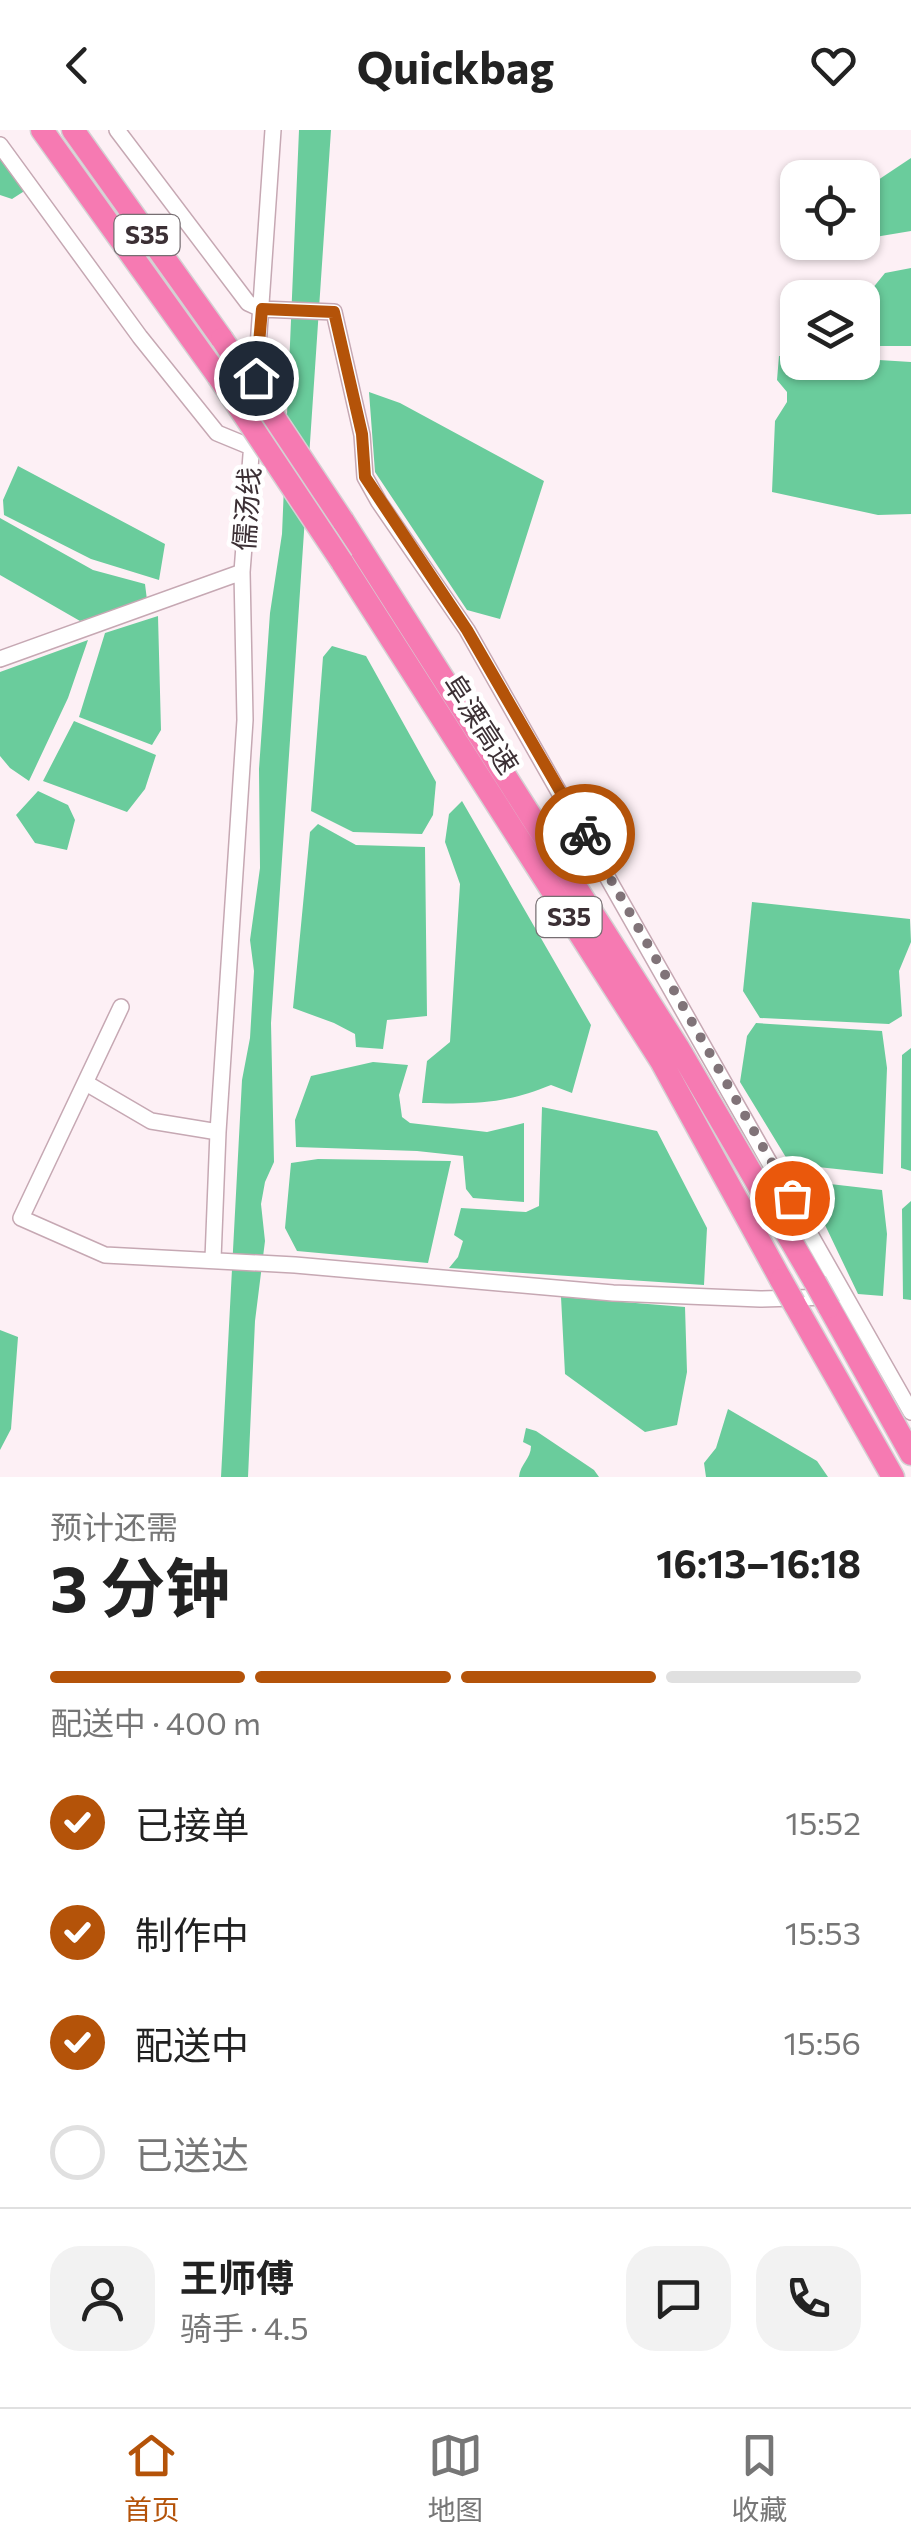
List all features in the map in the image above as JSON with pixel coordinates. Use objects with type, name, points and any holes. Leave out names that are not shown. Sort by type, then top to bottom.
[{"type":"highway","name":"阜溧高速","points":[[42,130],[218,376],[342,562],[661,1060],[893,1477]]},
{"type":"highway","name":"阜溧高速","points":[[73,130],[343,520],[679,1049],[815,1282],[839,1302],[911,1454]]},
{"type":"street","points":[[117,130],[248,304],[262,309],[334,312],[362,434],[365,477],[467,630],[839,1302],[911,1412]]},
{"type":"street","name":"儒汤线","points":[[0,659],[242,572],[273,130]]},
{"type":"street","points":[[0,145],[140,337],[218,433],[251,447]]},
{"type":"street","points":[[213,1259],[245,720],[242,572]]},
{"type":"street","points":[[121,1006],[21,1218],[105,1255],[213,1259],[614,1293],[839,1302]]},
{"type":"street","points":[[86,1083],[151,1121],[218,1132]]},
{"type":"shaded area","points":[[299,130],[331,130],[271,1023],[274,1162],[261,1204],[265,1241],[255,1321],[248,1477],[221,1477],[242,1080],[250,1038],[254,971],[250,940],[260,868],[259,769],[270,613],[282,534]]},
{"type":"shaded area","points":[[0,153],[26,190],[12,199],[0,195]]},
{"type":"shaded area","points":[[911,158],[911,231],[880,236],[880,179]]},
{"type":"shaded area","points":[[911,268],[911,346],[880,346],[879,280],[885,273]]},
{"type":"shaded area","points":[[779,356],[780,380],[880,380],[880,360],[911,362],[911,514],[878,515],[772,492],[775,421],[787,402],[787,392],[777,380]]},
{"type":"shaded area","points":[[369,392],[400,403],[544,481],[500,619],[467,610],[375,472]]},
{"type":"shaded area","points":[[18,466],[165,544],[159,580],[91,559],[4,515],[3,500]]},
{"type":"shaded area","points":[[0,518],[93,570],[145,584],[147,600],[80,621],[0,575]]},
{"type":"shaded area","points":[[158,616],[161,730],[152,745],[79,717],[105,633]]},
{"type":"shaded area","points":[[88,640],[68,698],[29,781],[0,756],[0,672]]},
{"type":"shaded area","points":[[332,646],[366,656],[436,782],[433,815],[422,834],[353,832],[311,811],[323,657]]},
{"type":"shaded area","points":[[74,721],[156,755],[145,789],[127,812],[43,781]]},
{"type":"shaded area","points":[[38,791],[68,805],[75,820],[67,850],[35,843],[16,815]]},
{"type":"shaded area","points":[[462,801],[591,1025],[572,1093],[551,1085],[487,1102],[422,1103],[427,1061],[450,1042],[460,884],[445,842],[449,814]]},
{"type":"shaded area","points":[[318,824],[356,845],[425,847],[427,1016],[387,1020],[383,1049],[356,1047],[355,1034],[293,1008],[310,832]]},
{"type":"shaded area","points":[[752,902],[910,919],[911,942],[899,971],[902,1016],[889,1024],[760,1018],[743,991]]},
{"type":"shaded area","points":[[756,1023],[882,1031],[887,1068],[883,1174],[790,1164],[740,1082],[747,1036]]},
{"type":"shaded area","points":[[911,1048],[911,1171],[901,1168],[902,1055]]},
{"type":"shaded area","points":[[373,1062],[408,1065],[399,1095],[402,1117],[410,1123],[487,1132],[524,1123],[524,1202],[473,1198],[466,1189],[463,1156],[296,1147],[295,1120],[311,1076]]},
{"type":"shaded area","points":[[542,1107],[657,1131],[707,1228],[704,1285],[449,1268],[463,1241],[454,1235],[461,1208],[526,1212],[539,1206]]},
{"type":"shaded area","points":[[318,1159],[451,1161],[428,1263],[297,1251],[285,1228],[291,1163]]},
{"type":"shaded area","points":[[804,1181],[882,1190],[887,1234],[883,1296],[858,1294]]},
{"type":"shaded area","points":[[911,1201],[911,1300],[903,1299],[902,1209]]},
{"type":"shaded area","points":[[561,1297],[685,1307],[687,1372],[677,1425],[645,1432],[565,1374]]},
{"type":"shaded area","points":[[0,1330],[18,1337],[11,1429],[0,1450]]},
{"type":"shaded area","points":[[728,1409],[817,1461],[828,1477],[706,1477],[704,1463],[716,1448]]},
{"type":"shaded area","points":[[526,1428],[536,1431],[599,1477],[519,1477],[531,1451],[531,1446],[523,1442]]},
{"type":"way so far","points":[[585,834],[792,1198]]},
{"type":"route","points":[[256,378],[262,309],[334,312],[362,434],[365,477],[467,630],[585,834]]}]
